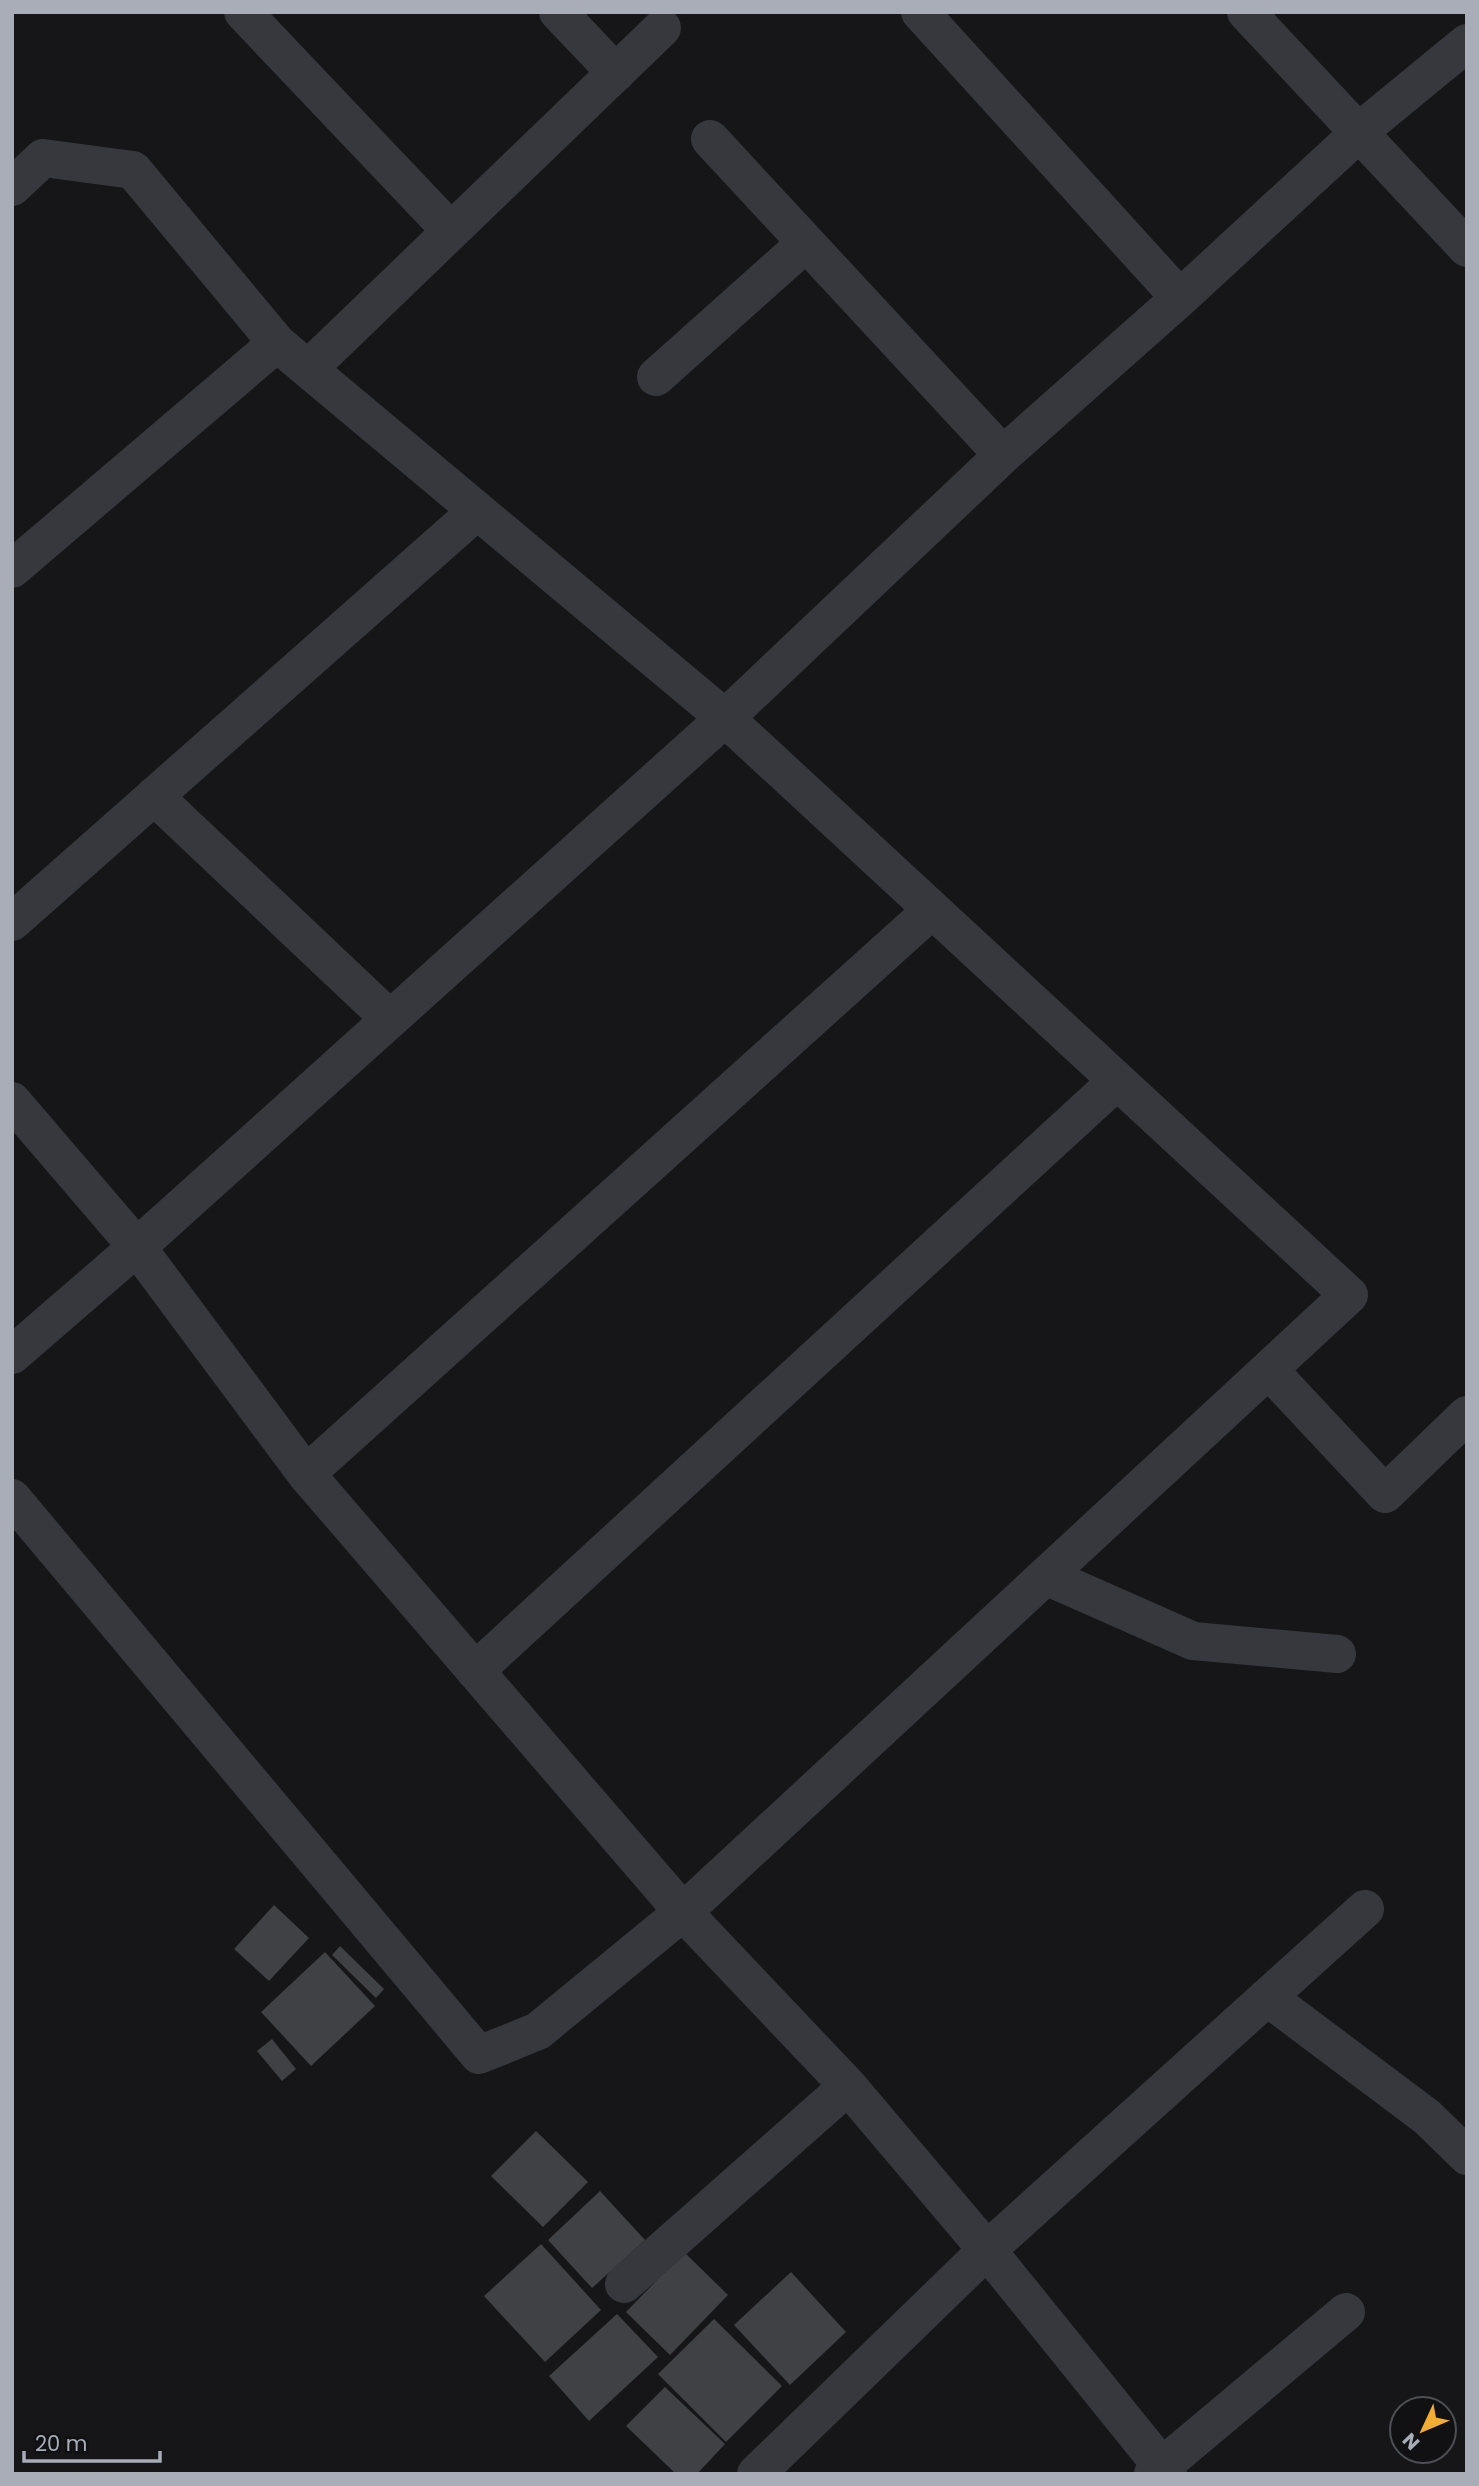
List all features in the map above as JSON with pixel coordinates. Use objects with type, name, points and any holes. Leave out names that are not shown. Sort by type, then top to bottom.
[{"type":"street","points":[[243,12],[451,231]]},
{"type":"street","points":[[558,12],[616,73]]},
{"type":"street","points":[[920,12],[1180,298]]},
{"type":"street","points":[[1245,12],[1467,248]]},
{"type":"street","points":[[308,369],[663,28]]},
{"type":"street","points":[[12,1355],[725,718],[1003,455],[1180,298],[1359,133],[1467,43]]},
{"type":"street","points":[[710,139],[1003,455]]},
{"type":"street","points":[[12,187],[43,158],[134,170],[277,343],[725,718],[1349,1295],[683,1912],[538,2031],[479,2056],[12,1498]]},
{"type":"street","points":[[656,377],[806,243]]},
{"type":"street","points":[[12,569],[277,343]]},
{"type":"street","points":[[12,922],[477,511]]},
{"type":"street","points":[[154,796],[390,1019]]},
{"type":"street","points":[[306,1474],[932,910]]},
{"type":"street","points":[[475,1671],[1117,1081]]},
{"type":"street","points":[[12,1101],[136,1247],[306,1474],[683,1912],[848,2085],[987,2250],[1161,2471],[1346,2312]]},
{"type":"street","points":[[1269,1370],[1385,1494],[1467,1415]]},
{"type":"street","points":[[1046,1576],[1193,1641],[1337,1654]]},
{"type":"street","points":[[756,2474],[987,2250],[1365,1909]]},
{"type":"street","points":[[1267,1997],[1427,2117],[1467,2156]]},
{"type":"street","points":[[624,2284],[848,2085]]},
{"type":"building","points":[[274,1905],[309,1938],[269,1981],[234,1949]]},
{"type":"building","points":[[340,1946],[384,1989],[376,1998],[332,1955]]},
{"type":"building","points":[[325,1952],[375,2006],[311,2066],[261,2012]]},
{"type":"building","points":[[272,2039],[296,2069],[282,2081],[257,2051]]},
{"type":"building","points":[[536,2131],[588,2182],[543,2227],[491,2176]]},
{"type":"building","points":[[600,2191],[645,2240],[592,2288],[548,2240]]},
{"type":"building","points":[[541,2244],[601,2310],[545,2362],[484,2296]]},
{"type":"building","points":[[684,2252],[728,2295],[670,2355],[626,2312]]},
{"type":"building","points":[[791,2272],[846,2332],[790,2385],[734,2325]]},
{"type":"building","points":[[617,2314],[658,2357],[589,2421],[549,2376]]},
{"type":"building","points":[[714,2319],[782,2386],[726,2442],[658,2374]]},
{"type":"building","points":[[665,2387],[725,2444],[697,2474],[676,2474],[626,2426]]}]
